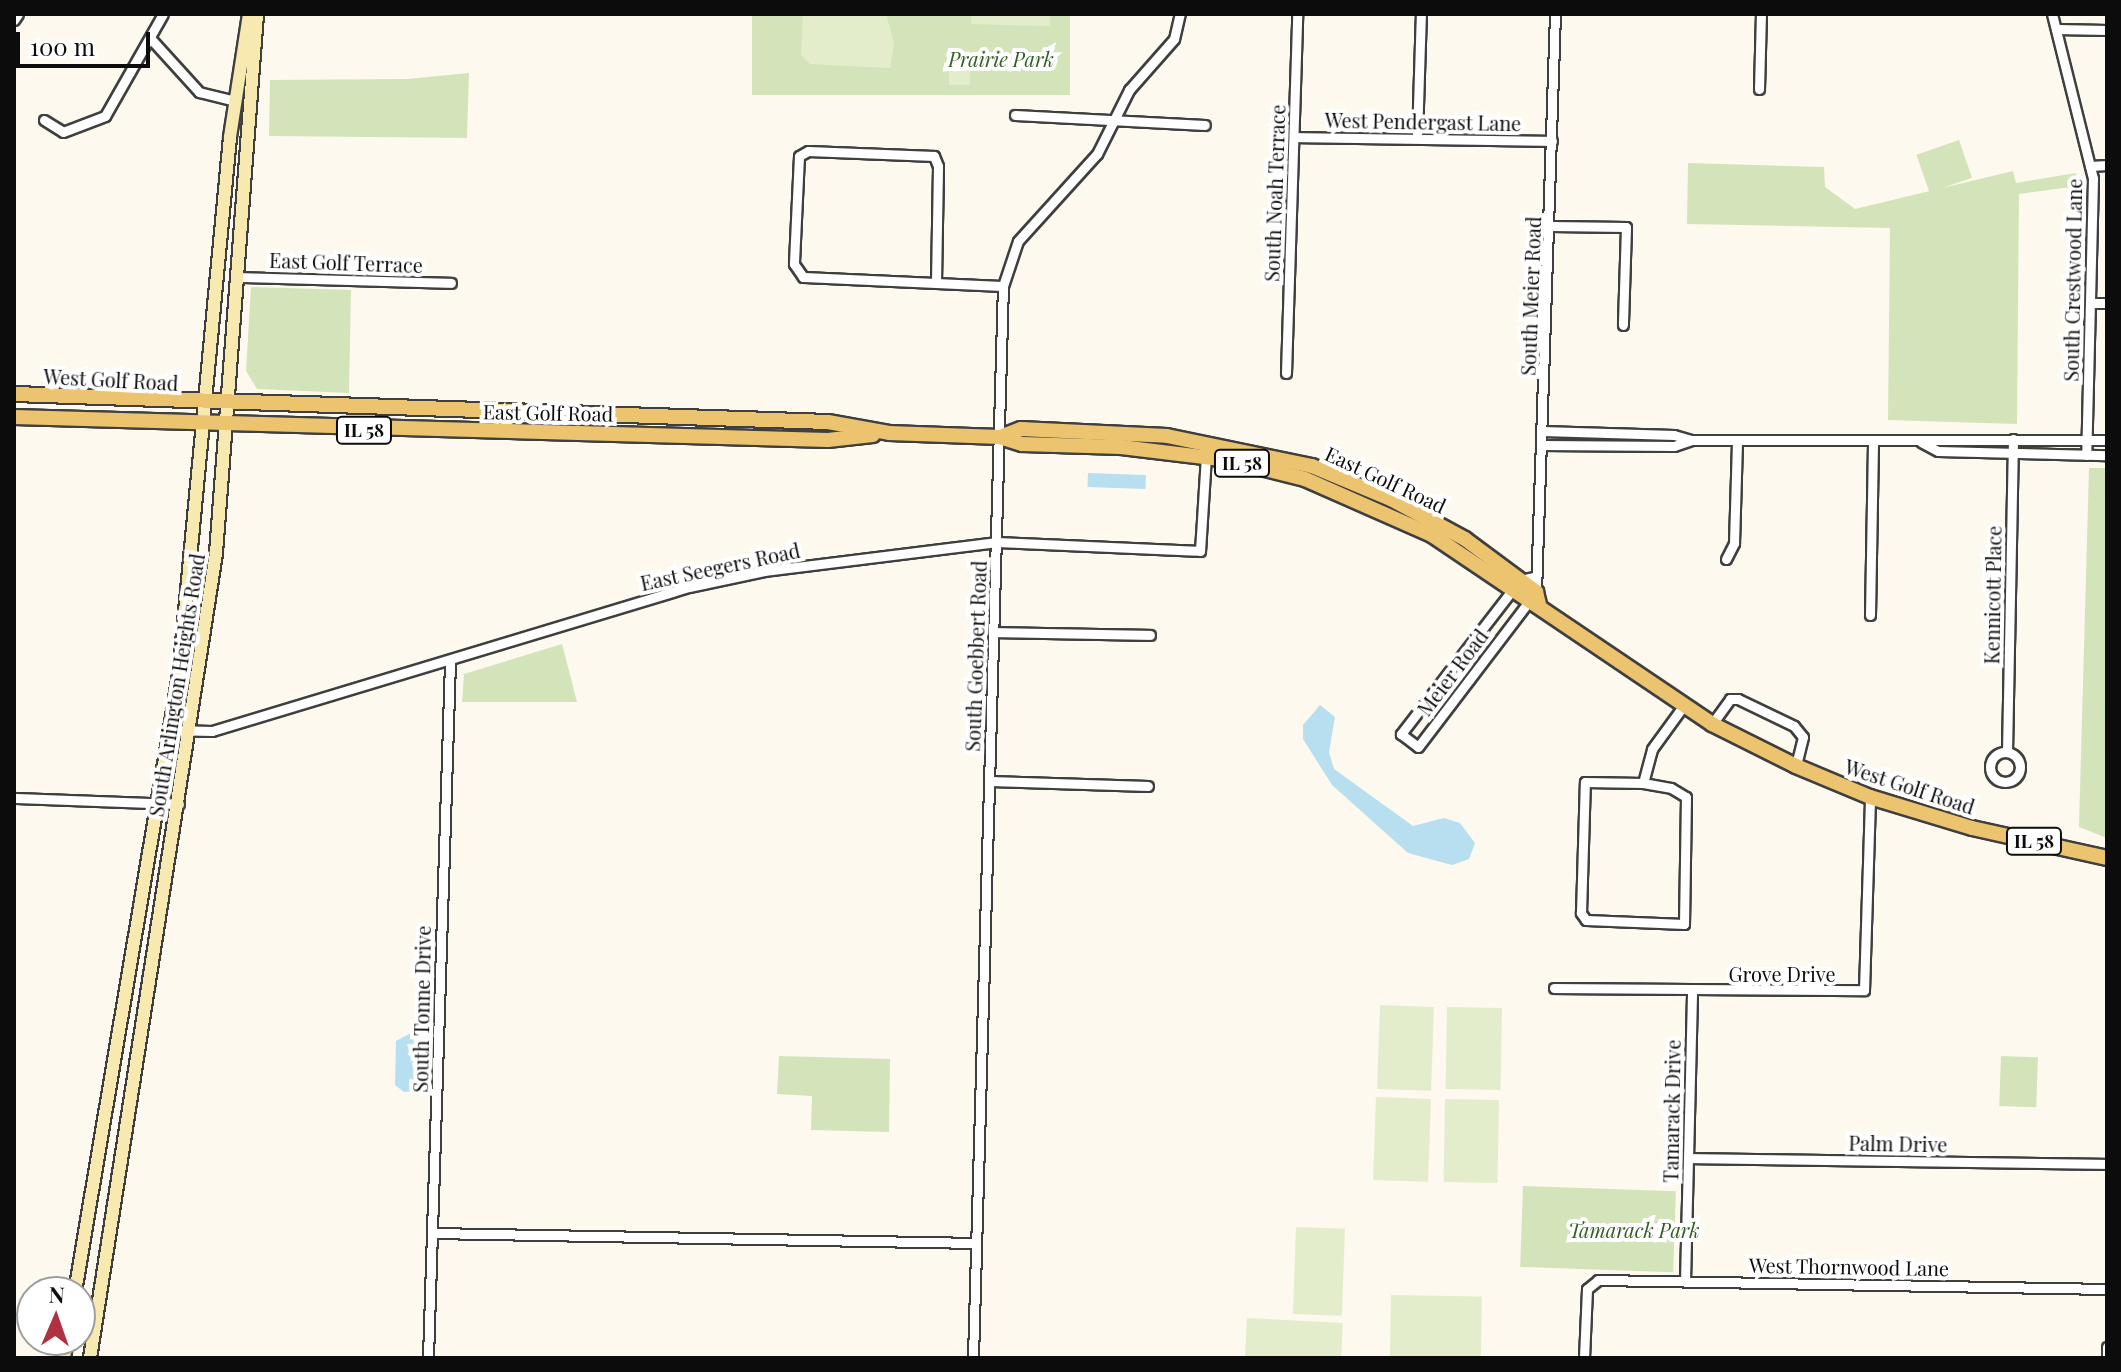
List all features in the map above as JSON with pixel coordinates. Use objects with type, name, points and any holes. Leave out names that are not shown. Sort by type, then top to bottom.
[{"type":"main road","name":"South Arlington Heights Road","points":[[78,1276],[170,730],[205,424],[235,101],[249,14]]},
{"type":"main road","name":"South Arlington Heights Road","points":[[90,1358],[191,732],[227,426],[257,14]]},
{"type":"main road","name":"West Golf Road","points":[[14,394],[207,403]]},
{"type":"main road","name":"East Golf Road","points":[[207,403],[828,422],[889,433],[1000,437],[1022,444],[1206,456],[1305,479],[1380,510],[1432,535],[1528,591]]},
{"type":"main road","name":"West Golf Road","points":[[14,417],[205,424]]},
{"type":"main road","name":"East Golf Road","points":[[205,424],[828,440],[889,433]]},
{"type":"main road","name":"East Golf Road","points":[[1000,437],[1021,429],[1111,432],[1270,454],[1404,505],[1465,539],[1575,630]]},
{"type":"main road","name":"West Golf Road","points":[[1575,630],[1712,724],[1796,766],[1870,797],[1972,828],[2107,858]]},
{"type":"street","points":[[14,20],[18,14]]},
{"type":"street","points":[[44,120],[63,132],[105,116],[110,98],[151,39],[163,14]]},
{"type":"street","name":"South Goebbert Road","points":[[973,1358],[1003,286],[1018,241],[1097,154],[1129,90],[1174,39],[1180,14]]},
{"type":"street","name":"South Noah Terrace","points":[[1286,373],[1297,14]]},
{"type":"street","points":[[1417,138],[1421,14]]},
{"type":"street","name":"South Meier Road","points":[[1528,591],[1540,568],[1555,14]]},
{"type":"street","points":[[1759,89],[1761,14]]},
{"type":"street","name":"South Crestwood Lane","points":[[2052,14],[2090,166],[2086,455]]},
{"type":"street","points":[[2056,29],[2107,30]]},
{"type":"street","points":[[151,39],[199,92],[235,101]]},
{"type":"street","points":[[1015,115],[1205,125]]},
{"type":"street","name":"West Pendergast Lane","points":[[1294,137],[1552,141]]},
{"type":"street","points":[[936,282],[938,166],[934,156],[808,151],[799,156],[797,272],[810,279],[1003,286]]},
{"type":"street","points":[[2090,166],[2107,165]]},
{"type":"street","points":[[1551,226],[1626,227],[1623,325]]},
{"type":"street","name":"East Golf Terrace","points":[[239,277],[451,283]]},
{"type":"street","points":[[2090,303],[2107,303]]},
{"type":"street","points":[[1542,431],[1674,435],[1691,440],[1737,441],[1921,442],[1938,437],[2107,440]]},
{"type":"street","name":"Kennicott Place","points":[[2007,752],[2013,439]]},
{"type":"street","points":[[1542,445],[1674,446],[1691,440]]},
{"type":"street","points":[[1726,559],[1734,543],[1737,441]]},
{"type":"street","points":[[1870,615],[1873,442]]},
{"type":"street","points":[[1921,442],[1938,451],[2107,455]]},
{"type":"street","name":"East Seegers Road","points":[[170,730],[191,732],[450,661],[689,587],[764,571],[997,542],[1200,551],[1206,456]]},
{"type":"street","name":"Meier Road","points":[[1528,591],[1418,747],[1401,734],[1528,591]]},
{"type":"street","points":[[994,632],[1150,635]]},
{"type":"street","name":"South Tonne Drive","points":[[428,1358],[450,661]]},
{"type":"street","points":[[1712,724],[1730,699],[1738,699],[1794,726],[1803,737],[1796,766]]},
{"type":"street","points":[[1643,783],[1652,749],[1684,705]]},
{"type":"street","points":[[990,781],[1148,786]]},
{"type":"street","points":[[1585,782],[1643,783],[1671,788],[1686,797],[1689,809],[1684,924],[1586,920],[1581,913],[1585,782]]},
{"type":"street","name":"Grove Drive","points":[[1554,988],[1864,990],[1870,797]]},
{"type":"street","points":[[14,798],[159,800],[179,804]]},
{"type":"street","name":"Tamarack Drive","points":[[1685,1281],[1692,990]]},
{"type":"street","name":"Palm Drive","points":[[1688,1158],[2107,1164]]},
{"type":"street","points":[[432,1233],[976,1243]]},
{"type":"street","name":"West Thornwood Lane","points":[[1584,1358],[1590,1282],[2107,1289]]},
{"type":"street","points":[[2107,1347],[2107,1358]]},
{"type":"green space","name":"Prairie Park","points":[[752,14],[1070,14],[1070,95],[752,95]]},
{"type":"green space","points":[[803,14],[886,14],[894,43],[890,68],[810,64],[801,55]]},
{"type":"green space","points":[[972,14],[1050,14],[1050,26],[971,24]]},
{"type":"green space","points":[[949,51],[970,51],[970,85],[949,85]]},
{"type":"green space","points":[[469,73],[467,138],[269,136],[270,80],[407,79]]},
{"type":"green space","points":[[1959,140],[1972,178],[1929,192],[1916,155]]},
{"type":"green space","points":[[1688,163],[1824,167],[1825,187],[1855,209],[2013,171],[2016,183],[2076,173],[2078,186],[2019,194],[2017,424],[1888,420],[1890,228],[1687,224]]},
{"type":"green space","points":[[251,287],[351,290],[349,393],[257,389],[246,371]]},
{"type":"green space","points":[[2089,468],[2107,468],[2107,838],[2079,827]]},
{"type":"green space","points":[[562,644],[577,702],[462,702],[464,674]]},
{"type":"green space","points":[[1380,1005],[1434,1007],[1431,1091],[1377,1089]]},
{"type":"green space","points":[[1447,1007],[1502,1008],[1501,1090],[1446,1089]]},
{"type":"green space","points":[[779,1056],[890,1059],[889,1132],[811,1130],[812,1096],[777,1094]]},
{"type":"green space","points":[[2001,1056],[2038,1057],[2036,1107],[1999,1106]]},
{"type":"green space","points":[[1376,1097],[1431,1099],[1428,1182],[1373,1180]]},
{"type":"green space","points":[[1445,1099],[1499,1100],[1498,1183],[1444,1182]]},
{"type":"green space","name":"Tamarack Park","points":[[1523,1186],[1676,1191],[1673,1272],[1520,1267]]},
{"type":"green space","points":[[1296,1227],[1345,1229],[1342,1316],[1293,1314]]},
{"type":"green space","points":[[1391,1295],[1482,1297],[1481,1358],[1390,1358]]},
{"type":"green space","points":[[1247,1318],[1343,1323],[1341,1358],[1245,1358]]},
{"type":"water","points":[[1088,473],[1146,475],[1145,489],[1088,487]]},
{"type":"water","points":[[1320,705],[1335,717],[1329,752],[1334,769],[1413,826],[1444,818],[1460,823],[1475,843],[1469,859],[1452,865],[1408,853],[1332,785],[1303,739],[1303,725]]},
{"type":"water","points":[[413,1032],[417,1085],[414,1091],[404,1092],[395,1085],[396,1041]]}]
